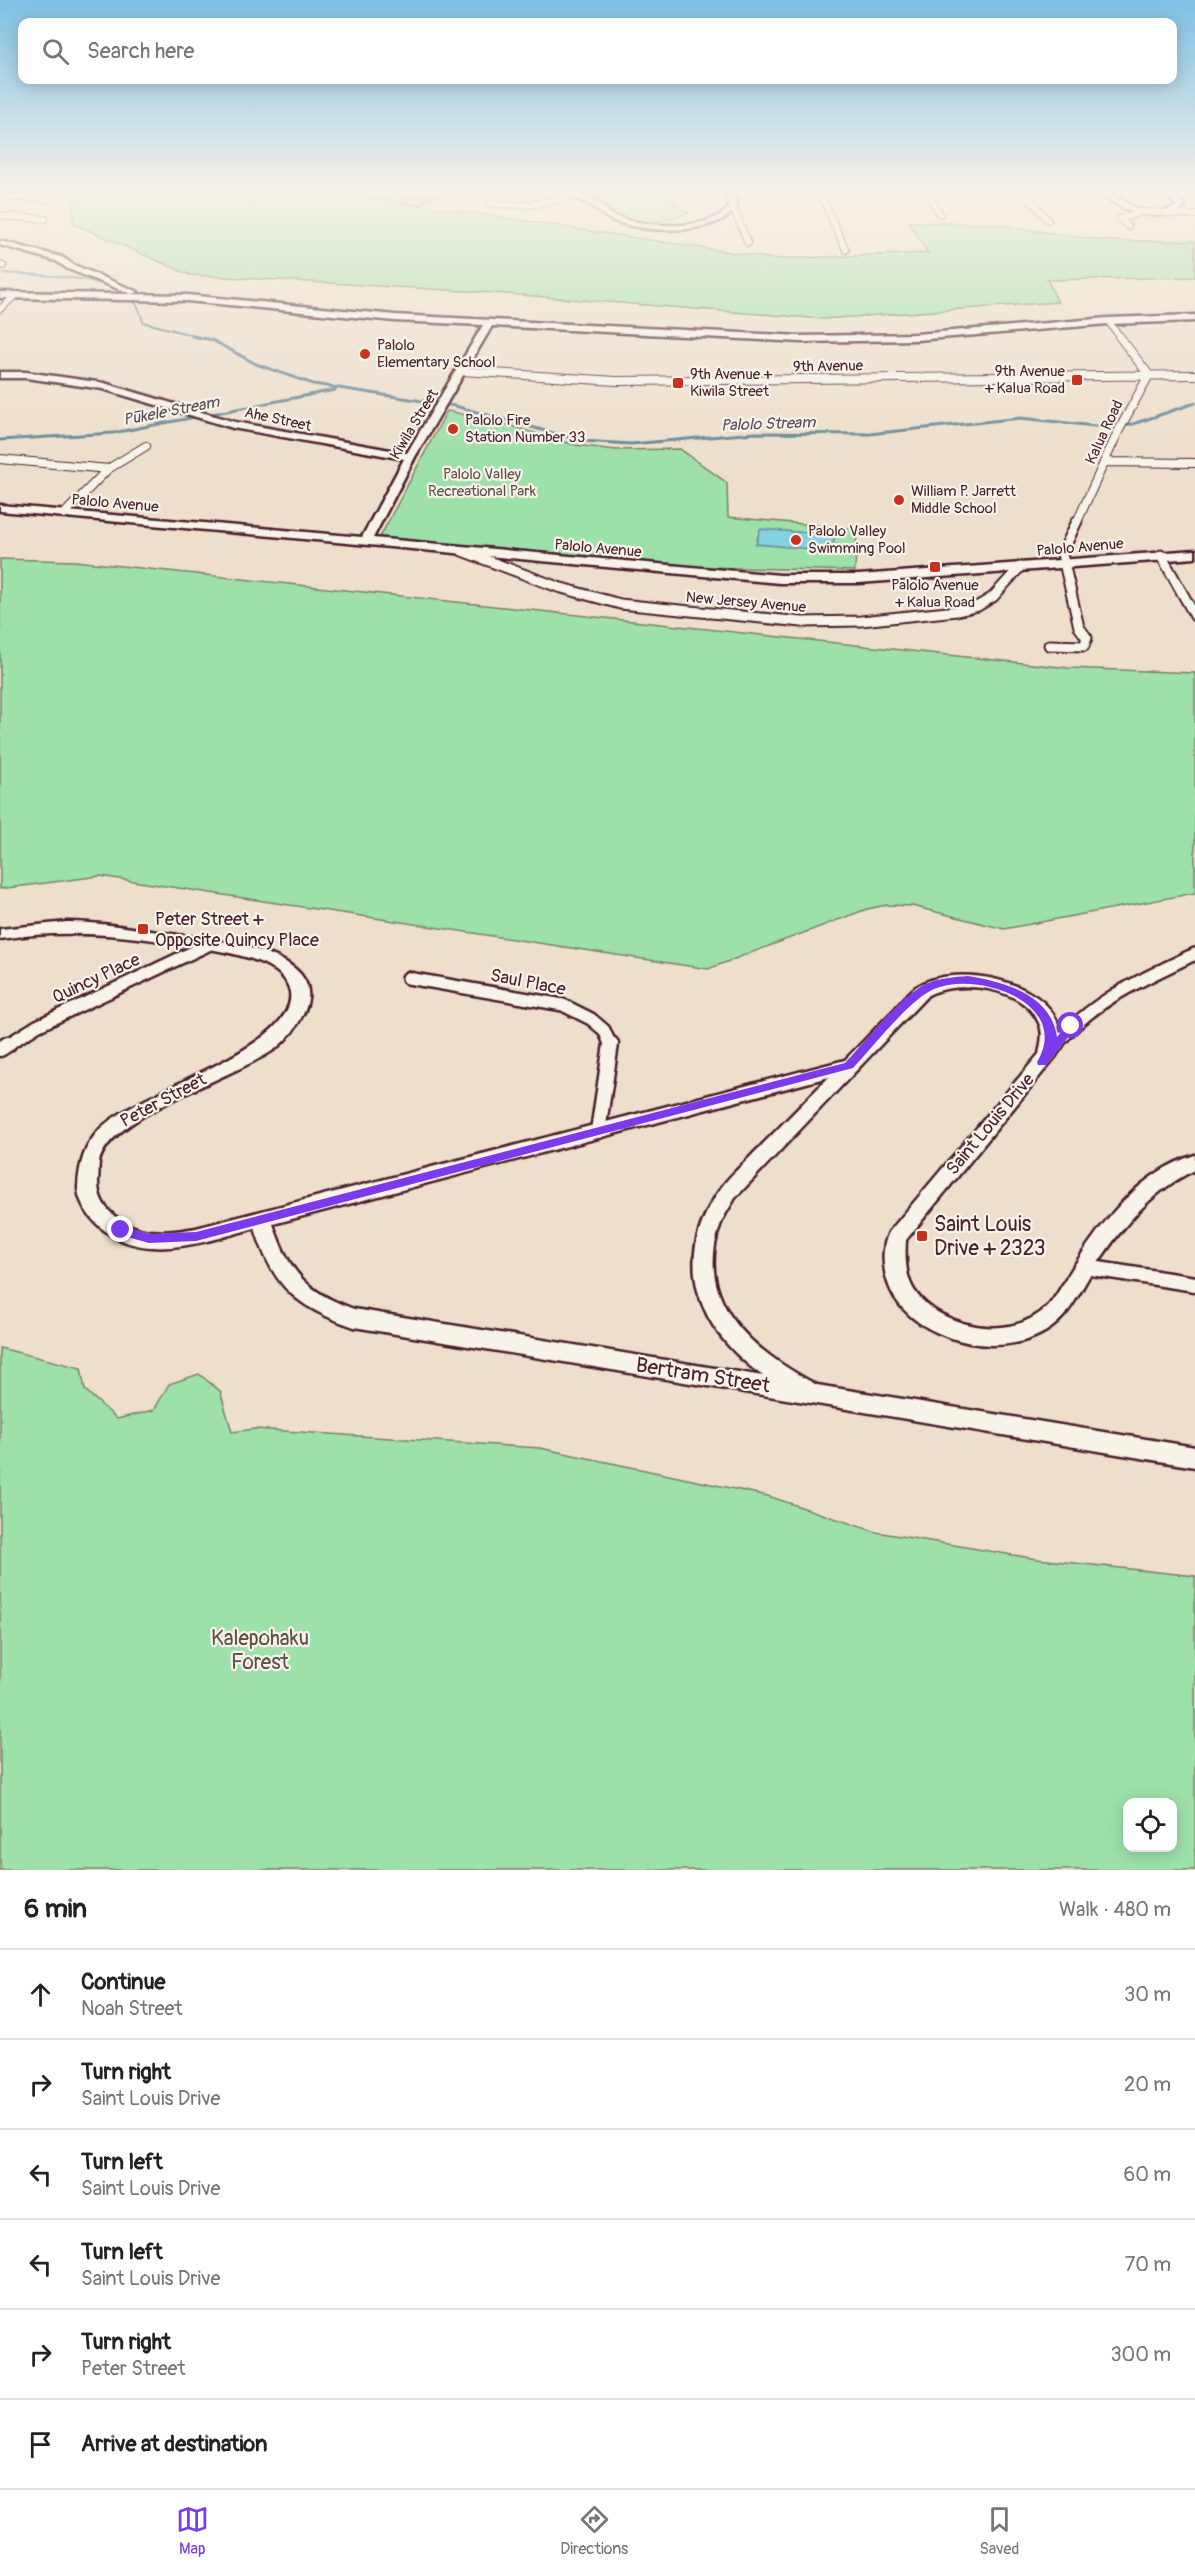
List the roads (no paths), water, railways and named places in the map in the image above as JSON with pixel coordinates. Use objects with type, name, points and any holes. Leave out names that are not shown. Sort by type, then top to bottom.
[{"type":"street","points":[[95,276],[143,296]]},
{"type":"street","points":[[115,296],[127,289]]},
{"type":"street","points":[[0,295],[143,296],[386,317],[857,340],[1108,321],[1195,318]]},
{"type":"street","points":[[0,309],[16,295]]},
{"type":"street","points":[[1108,321],[1149,375]]},
{"type":"street","name":"Kiwila Street","points":[[366,541],[410,457],[447,399],[489,323]]},
{"type":"street","name":"9th Avenue","points":[[462,372],[616,381],[1195,375]]},
{"type":"street","name":"Ahe Street","points":[[0,375],[26,375],[104,386],[211,418],[288,437],[410,457]]},
{"type":"street","name":"Kalua Road","points":[[1063,563],[1062,554],[1104,462],[1122,423],[1149,375]]},
{"type":"street","points":[[64,514],[108,470],[146,446]]},
{"type":"street","points":[[0,459],[108,470]]},
{"type":"street","points":[[1104,462],[1195,463]]},
{"type":"street","name":"Palolo Avenue","points":[[0,508],[780,579],[860,579],[1195,554]]},
{"type":"street","name":"New Jersey Avenue","points":[[462,551],[558,587],[620,604],[802,622],[861,621],[957,611],[978,606],[993,597],[1020,567]]},
{"type":"street","points":[[1161,555],[1195,616]]},
{"type":"street","points":[[1049,645],[1083,646],[1088,638],[1079,627],[1063,563]]},
{"type":"street","name":"Peter Street","points":[[0,934],[75,926],[210,944],[260,955],[286,969],[298,992],[294,1018],[281,1035],[262,1049],[120,1122],[94,1152],[87,1174],[87,1186],[94,1207],[110,1224],[128,1233],[149,1239],[196,1236],[849,1065]]},
{"type":"street","name":"Quincy Place","points":[[0,1049],[38,1026],[210,944]]},
{"type":"street","points":[[1042,1062],[1071,1026],[1090,1010],[1195,954]]},
{"type":"street","name":"Saul Place","points":[[408,978],[563,1005],[591,1019],[604,1030],[611,1045],[609,1073],[598,1131]]},
{"type":"street","name":"Saint Louis Drive","points":[[812,1393],[766,1369],[732,1337],[710,1300],[702,1261],[708,1225],[728,1193],[916,996],[929,987],[957,980],[1000,985],[1019,994],[1035,1006],[1047,1020],[1052,1035],[1050,1049],[1042,1062],[901,1230],[894,1248],[894,1268],[909,1299],[927,1317],[951,1330],[992,1338],[1018,1336],[1040,1326],[1056,1311],[1131,1203],[1156,1182],[1195,1162]]},
{"type":"street","name":"Bertram Street","points":[[262,1219],[273,1256],[280,1270],[303,1294],[335,1312],[354,1318],[1195,1457]]},
{"type":"street","points":[[1085,1267],[1195,1284]]},
{"type":"water","name":"Palolo Valley Swimming Pool","points":[[760,529],[835,535],[832,551],[756,544]]},
{"type":"waterway","points":[[56,276],[110,287],[125,294],[136,304],[143,322],[199,337]]},
{"type":"waterway","name":"Palolo Stream","points":[[192,336],[212,340],[256,364],[313,384],[455,406],[582,441],[631,444],[755,433],[869,434],[1021,418],[1104,427],[1133,424],[1195,403]]},
{"type":"waterway","name":"Pūkele Stream","points":[[0,440],[113,433],[335,390]]},
{"type":"place","name":"Palolo Elementary School","points":[[365,354]]},
{"type":"place","name":"9th Avenue + Kalua Road","points":[[1077,380]]},
{"type":"place","name":"9th Avenue + Kiwila Street","points":[[678,383]]},
{"type":"place","name":"Palolo Fire Station Number 33","points":[[453,429]]},
{"type":"place","name":"William P. Jarrett Middle School","points":[[899,500]]},
{"type":"place","name":"Palolo Valley Swimming Pool","points":[[796,540]]},
{"type":"place","name":"Palolo Avenue + Kalua Road","points":[[935,567]]},
{"type":"place","name":"Peter Street + Opposite Quincy Place","points":[[143,929]]},
{"type":"place","name":"Saint Louis Drive + 2323","points":[[922,1236]]},
{"type":"park label","name":"Palolo Valley Recreational Park","points":[[482,482]]},
{"type":"park label","name":"Kalepohaku Forest","points":[[260,1650]]}]
